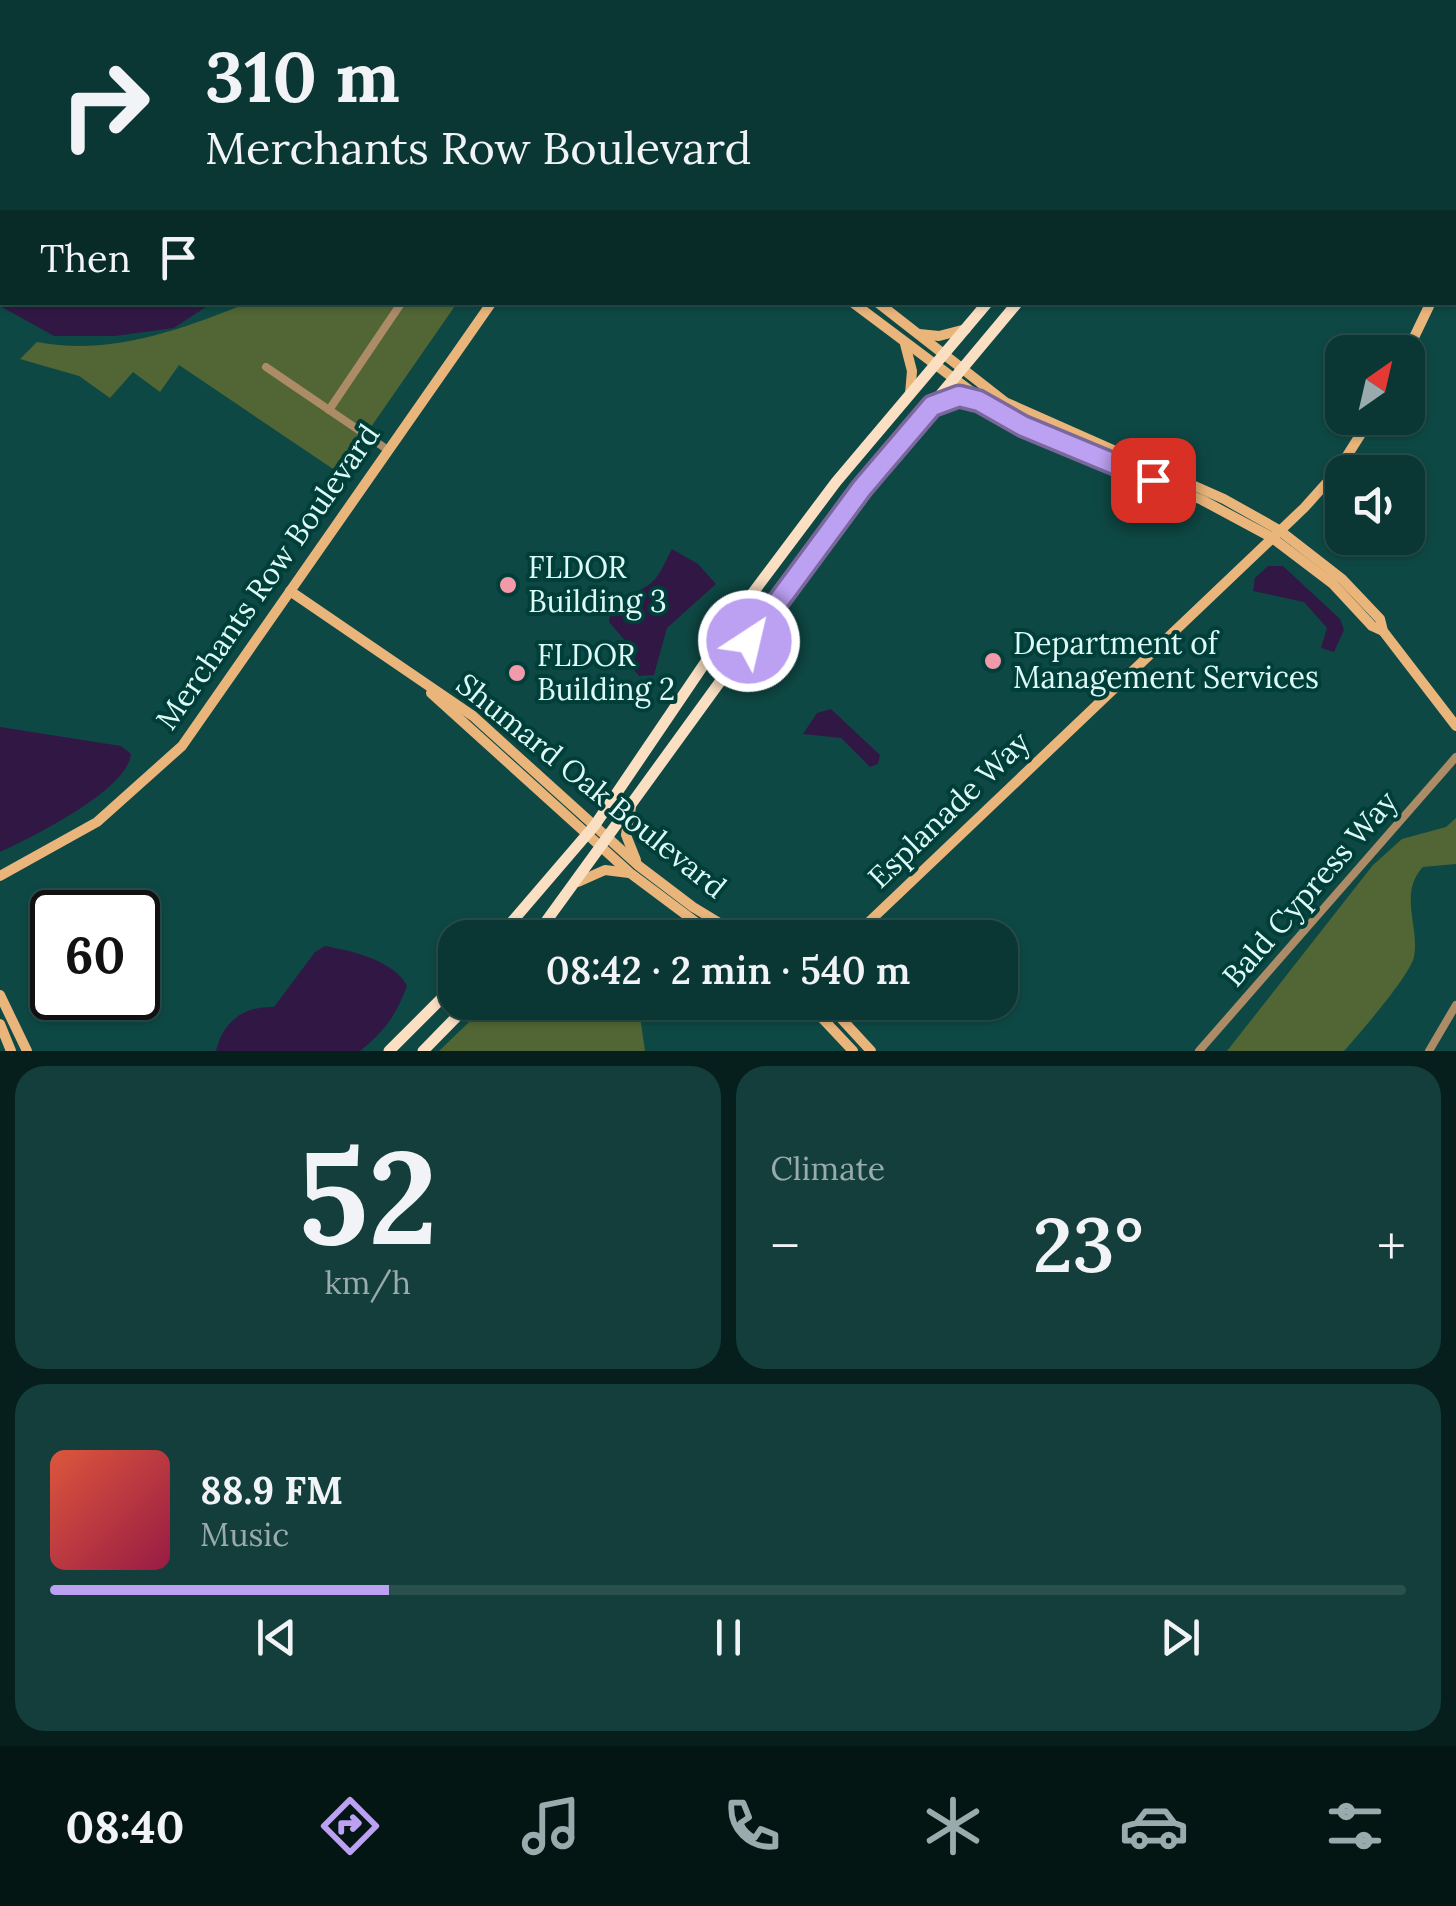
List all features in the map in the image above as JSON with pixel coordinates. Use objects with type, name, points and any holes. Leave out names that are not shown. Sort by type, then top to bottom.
[{"type":"main road","points":[[513,920],[591,829],[749,598],[986,305]]},
{"type":"main road","points":[[548,920],[790,582],[1015,305]]},
{"type":"main road","points":[[389,1051],[438,1002]]},
{"type":"main road","points":[[424,1051],[454,1020]]},
{"type":"street","points":[[329,410],[400,305]]},
{"type":"street","name":"Merchants Row Boulevard","points":[[0,876],[97,822],[156,773],[208,712],[490,305]]},
{"type":"street","points":[[856,305],[934,366],[1083,445]]},
{"type":"street","points":[[881,305],[944,355],[979,401]]},
{"type":"street","points":[[1416,335],[1430,305]]},
{"type":"street","points":[[917,334],[942,335],[967,328]]},
{"type":"street","points":[[904,343],[912,371],[910,394]]},
{"type":"street","points":[[266,367],[388,450]]},
{"type":"street","points":[[932,406],[959,396],[979,401],[1008,419],[1224,499],[1342,579],[1380,619],[1383,631],[1456,726]]},
{"type":"street","name":"Esplanade Way","points":[[871,920],[1275,533],[1338,470],[1360,435]]},
{"type":"street","name":"Shumard Oak Boulevard","points":[[290,591],[473,716],[634,869],[695,920]]},
{"type":"street","name":"Bald Cypress Way","points":[[1199,1051],[1456,757]]},
{"type":"street","points":[[578,882],[605,870],[634,869],[626,835],[631,808]]},
{"type":"street","name":"Shumard Oak Boulevard","points":[[634,869],[714,920]]},
{"type":"street","points":[[0,996],[27,1051]]},
{"type":"street","points":[[1429,1051],[1456,1005]]},
{"type":"street","points":[[824,1020],[853,1051]]},
{"type":"street","points":[[843,1020],[871,1051]]},
{"type":"street","points":[[0,1024],[11,1051]]},
{"type":"green space","points":[[243,305],[456,305],[339,473],[179,365],[160,392],[133,372],[110,398],[79,376],[20,359],[37,342],[92,346],[119,343]]},
{"type":"green space","points":[[1456,818],[1456,864],[1423,867],[1412,888],[1415,946],[1410,966],[1344,1051],[1227,1051],[1373,865],[1402,839],[1446,827]]},
{"type":"green space","points":[[471,1020],[640,1020],[645,1051],[439,1051]]},
{"type":"shaded area","points":[[209,305],[174,328],[115,336],[54,336],[0,306]]},
{"type":"shaded area","points":[[672,549],[698,564],[716,584],[667,628],[654,675],[639,676],[627,661],[627,643],[609,622],[612,610],[621,598],[655,579]]},
{"type":"shaded area","points":[[1268,566],[1283,566],[1340,619],[1344,630],[1334,652],[1321,648],[1327,628],[1304,602],[1253,591],[1255,578]]},
{"type":"shaded area","points":[[831,709],[880,755],[878,764],[870,767],[841,738],[803,734],[817,713]]},
{"type":"shaded area","points":[[0,727],[121,746],[131,754],[126,768],[97,797],[0,852]]},
{"type":"shaded area","points":[[325,946],[383,964],[407,986],[394,1014],[376,1037],[360,1051],[216,1051],[224,1031],[236,1017],[253,1009],[274,1007],[315,952]]},
{"type":"place","name":"FLDOR Building 3","points":[[508,585]]},
{"type":"place","name":"Department of Management Services","points":[[993,661]]},
{"type":"place","name":"FLDOR Building 2","points":[[517,673]]},
{"type":"route","points":[[749,641],[862,488],[932,406],[942,402],[959,396],[979,401],[1067,446],[1153,480]]}]
